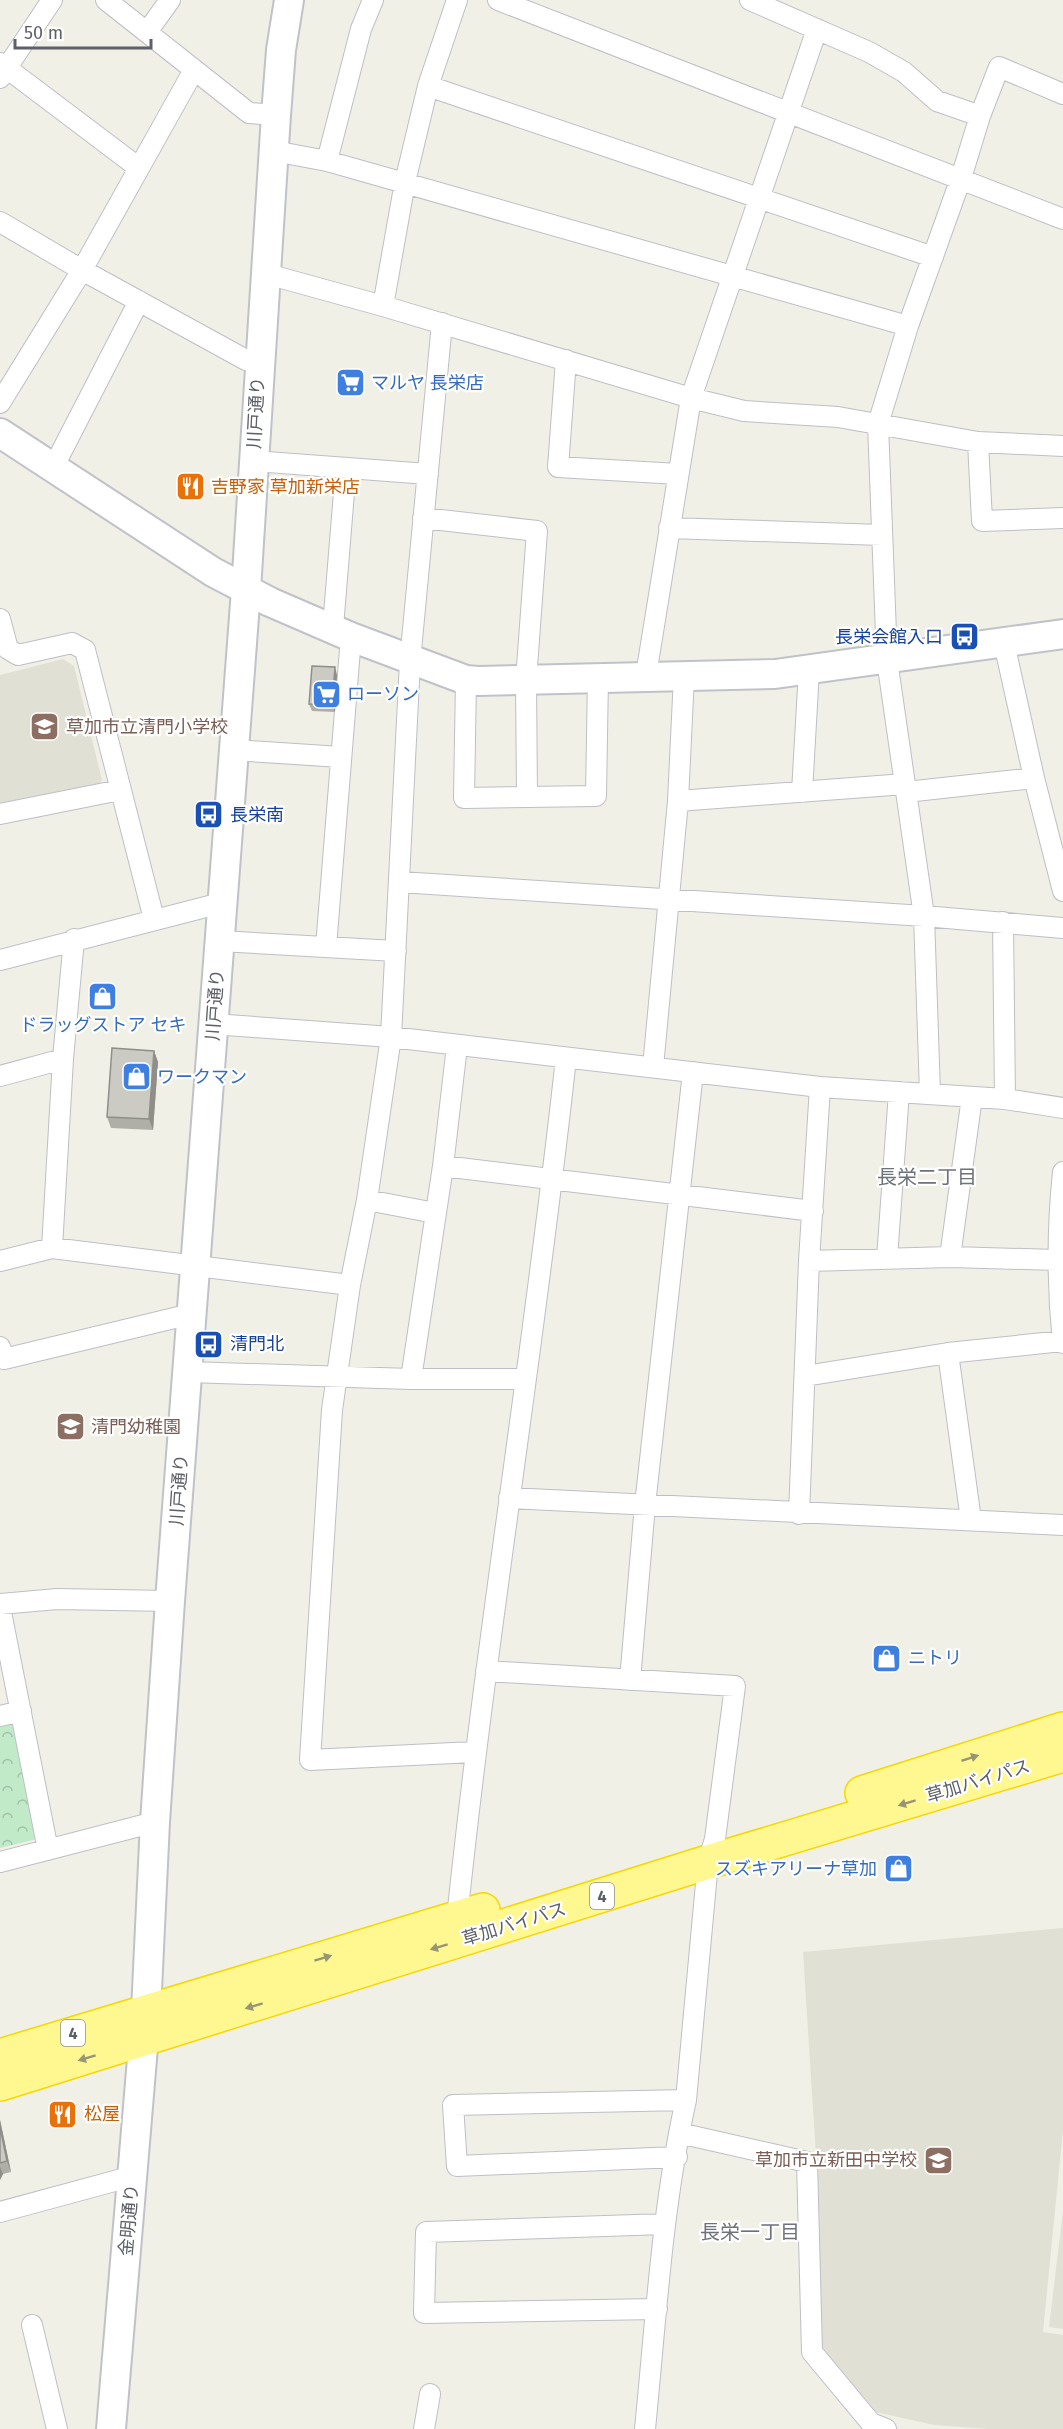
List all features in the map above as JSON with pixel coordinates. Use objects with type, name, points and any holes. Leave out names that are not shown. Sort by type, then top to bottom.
[{"type":"highway","name":"草加バイパス","points":[[0,2056],[144,2026],[711,1851],[1063,1729]]},
{"type":"highway","name":"草加バイパス","points":[[0,2084],[144,2026],[456,1918],[1063,1755]]},
{"type":"street","points":[[52,0],[2,70],[139,168]]},
{"type":"street","points":[[106,0],[249,113],[276,115]]},
{"type":"street","points":[[147,32],[170,0]]},
{"type":"street","name":"川戸通り","points":[[144,2026],[155,1822],[191,1314],[246,590],[273,151],[281,50],[290,0]]},
{"type":"street","points":[[327,161],[361,29],[374,0]]},
{"type":"street","points":[[383,306],[405,182],[428,86],[457,0]]},
{"type":"street","points":[[498,0],[1063,219]]},
{"type":"street","points":[[750,0],[869,52],[904,72],[937,101],[980,116]]},
{"type":"street","points":[[646,675],[691,398],[817,30]]},
{"type":"street","points":[[930,1093],[924,916],[887,660],[878,424],[908,326],[999,67],[1063,94]]},
{"type":"street","points":[[0,403],[82,270],[194,70]]},
{"type":"street","points":[[428,86],[933,257]]},
{"type":"street","points":[[273,151],[327,161],[405,182],[908,326]]},
{"type":"street","points":[[2,227],[246,360],[259,360]]},
{"type":"street","points":[[267,274],[442,323],[691,398],[744,411],[838,417],[978,442],[1063,446]]},
{"type":"street","points":[[53,468],[139,302]]},
{"type":"street","points":[[442,323],[410,660],[391,1037],[332,1410],[310,1760],[474,1752]]},
{"type":"street","points":[[566,360],[558,467],[678,474]]},
{"type":"street","points":[[0,433],[213,572],[246,590],[410,660],[466,680],[646,675],[752,675],[887,660],[1063,634]]},
{"type":"street","points":[[978,442],[982,521],[1063,518]]},
{"type":"street","points":[[253,461],[428,474]]},
{"type":"street","points":[[326,947],[341,757],[346,468]]},
{"type":"street","points":[[423,518],[537,531],[526,680],[527,797]]},
{"type":"street","points":[[669,528],[882,535]]},
{"type":"street","points":[[0,619],[8,649],[18,655],[72,643],[85,650],[154,919]]},
{"type":"street","points":[[1004,643],[1034,778],[1063,891]]},
{"type":"street","points":[[802,792],[809,670]]},
{"type":"street","points":[[653,1067],[678,801],[684,676]]},
{"type":"street","points":[[466,680],[464,798],[596,796],[598,677]]},
{"type":"street","points":[[233,750],[341,757]]},
{"type":"street","points":[[678,801],[1034,778]]},
{"type":"street","points":[[0,814],[120,790]]},
{"type":"street","points":[[400,882],[924,916],[1063,928]]},
{"type":"street","points":[[0,960],[74,939],[221,903]]},
{"type":"street","points":[[1003,922],[1005,1099]]},
{"type":"street","points":[[52,1248],[63,1059],[74,939]]},
{"type":"street","points":[[220,941],[396,951]]},
{"type":"street","points":[[213,1024],[391,1037],[820,1087],[1005,1099],[1063,1108]]},
{"type":"street","points":[[411,1379],[443,1166],[458,1046]]},
{"type":"street","points":[[456,1918],[474,1752],[553,1181],[566,1058]]},
{"type":"street","points":[[0,1076],[63,1059]]},
{"type":"street","points":[[630,1680],[645,1505],[693,1072]]},
{"type":"street","points":[[799,1514],[809,1261],[820,1087]]},
{"type":"street","points":[[887,1258],[899,1092]]},
{"type":"street","points":[[950,1257],[972,1097]]},
{"type":"street","points":[[443,1166],[813,1211]]},
{"type":"street","points":[[805,1376],[948,1353],[1063,1342],[1058,1224],[1063,1172]]},
{"type":"street","points":[[367,1200],[435,1213]]},
{"type":"street","points":[[0,1260],[52,1248],[195,1268],[350,1285]]},
{"type":"street","points":[[809,1261],[950,1257],[1058,1260]]},
{"type":"street","points":[[0,1347],[4,1359],[191,1314]]},
{"type":"street","points":[[948,1353],[971,1520]]},
{"type":"street","points":[[188,1372],[411,1379],[525,1379]]},
{"type":"street","points":[[509,1498],[799,1514],[1063,1525]]},
{"type":"street","points":[[48,1850],[0,1605],[57,1599],[171,1601]]},
{"type":"street","points":[[486,1671],[735,1686],[711,1851],[686,2100],[665,2224],[645,2429]]},
{"type":"street","points":[[0,1716],[21,1711]]},
{"type":"street","points":[[0,1862],[155,1822]]},
{"type":"street","name":"金明通り","points":[[111,2429],[144,2026]]},
{"type":"street","points":[[677,2157],[456,2166],[453,2105],[686,2100]]},
{"type":"street","points":[[679,2133],[807,2162],[812,2352],[871,2423],[886,2429]]},
{"type":"street","points":[[0,2212],[133,2176]]},
{"type":"street","points":[[657,2309],[424,2313],[426,2232],[665,2224]]},
{"type":"street","points":[[32,2325],[57,2429]]},
{"type":"street","points":[[424,2429],[430,2394]]},
{"type":"shaded area","name":"草加市立清門小学校","points":[[63,659],[74,666],[102,780],[98,787],[0,807],[0,675]]},
{"type":"shaded area","name":"草加市立新田中学校","points":[[1063,1928],[1063,2130],[1043,2332],[1063,2335],[1063,2429],[989,2429],[934,2425],[876,2412],[820,2349],[819,2203],[803,1952]]},
{"type":"shaded area","points":[[1063,2211],[1063,2329],[1049,2327]]},
{"type":"green space","points":[[12,1724],[37,1839],[0,1848],[0,1727]]},
{"type":"building","points":[[312,666],[335,667],[332,705],[309,704]]},
{"type":"building","points":[[112,1048],[154,1051],[149,1119],[107,1117]]},
{"type":"building","points":[[0,2127],[7,2161],[0,2163]]},
{"type":"place","name":"マルヤ 長栄店","points":[[350,383]]},
{"type":"place","name":"吉野家 草加新栄店","points":[[190,487]]},
{"type":"place","name":"長栄会館入口","points":[[964,637]]},
{"type":"place","name":"ローソン","points":[[326,694]]},
{"type":"place","name":"草加市立清門小学校","points":[[45,727]]},
{"type":"place","name":"長栄南","points":[[209,815]]},
{"type":"place","name":"ドラッグストア セキ","points":[[103,996]]},
{"type":"place","name":"ワークマン","points":[[136,1077]]},
{"type":"place","name":"清門北","points":[[209,1344]]},
{"type":"place","name":"清門幼稚園","points":[[70,1427]]},
{"type":"place","name":"ニトリ","points":[[887,1658]]},
{"type":"place","name":"スズキアリーナ草加","points":[[898,1869]]},
{"type":"place","name":"松屋","points":[[63,2114]]},
{"type":"place","name":"草加市立新田中学校","points":[[938,2160]]},
{"type":"district","name":"長栄二丁目","points":[[927,1177]]},
{"type":"district","name":"長栄一丁目","points":[[750,2232]]}]
